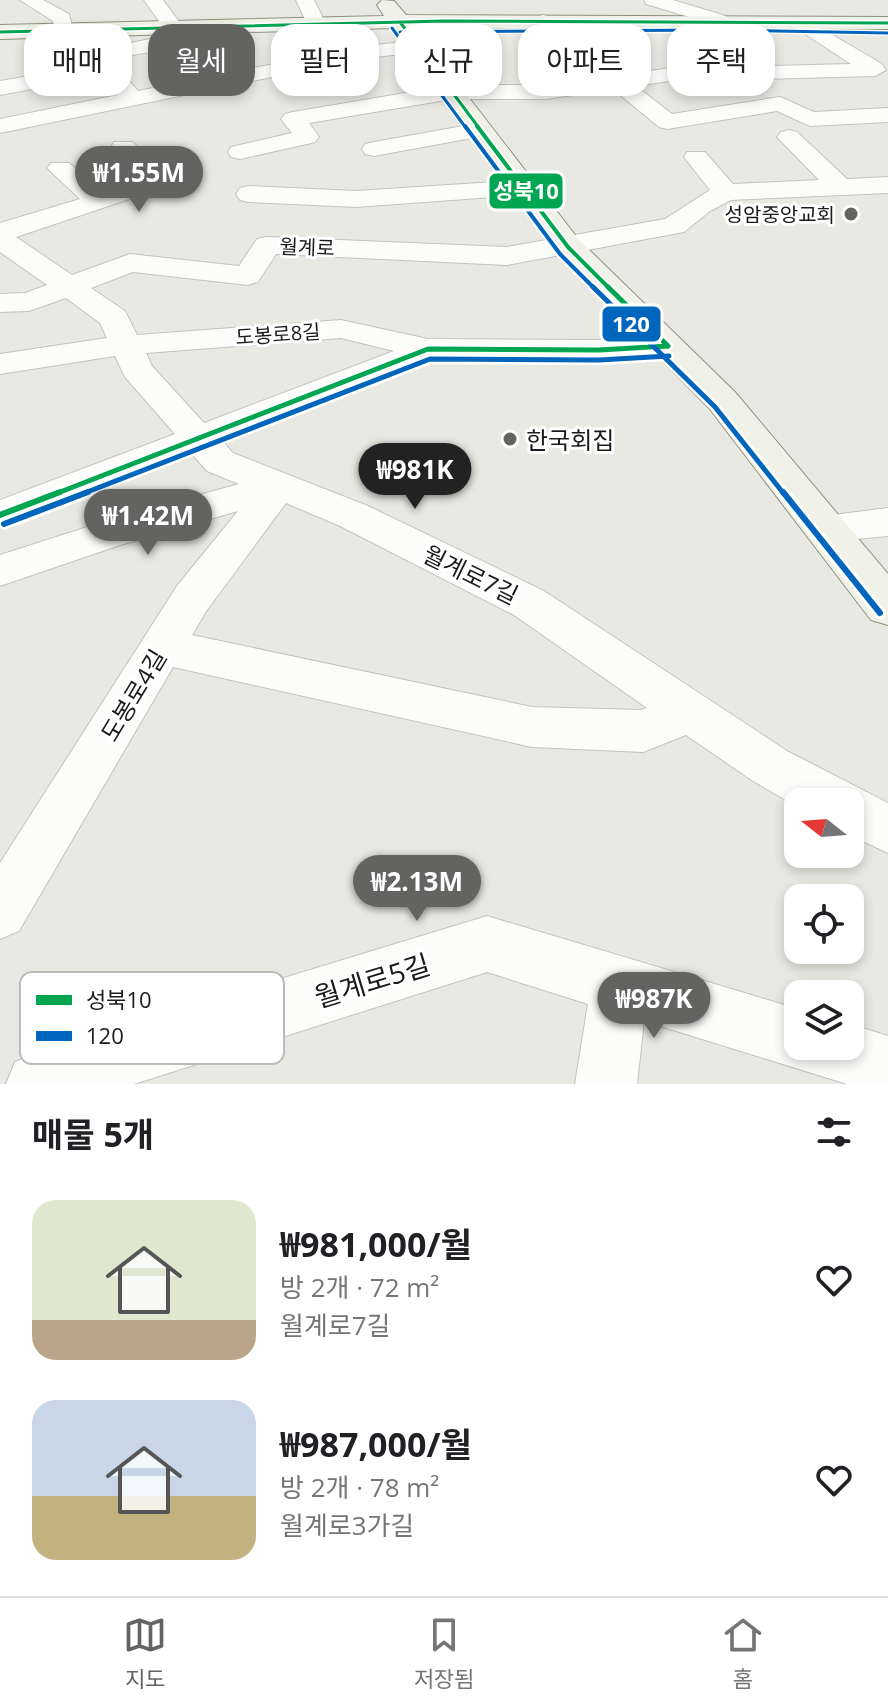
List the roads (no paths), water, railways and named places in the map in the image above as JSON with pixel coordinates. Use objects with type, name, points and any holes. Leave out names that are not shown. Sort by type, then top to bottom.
[{"type":"main road","points":[[316,24],[391,11],[543,21],[888,23]]},
{"type":"main road","points":[[0,32],[24,31]]},
{"type":"main road","points":[[457,98],[568,247],[722,400],[888,607]]},
{"type":"street","points":[[29,0],[62,18],[62,24]]},
{"type":"street","points":[[153,0],[171,24]]},
{"type":"street","points":[[305,0],[316,24]]},
{"type":"street","points":[[653,0],[719,20]]},
{"type":"street","points":[[543,21],[547,24]]},
{"type":"street","points":[[795,21],[882,74]]},
{"type":"street","points":[[0,126],[359,53],[395,49]]},
{"type":"street","points":[[775,74],[882,74]]},
{"type":"street","points":[[0,88],[24,84]]},
{"type":"street","points":[[257,125],[457,98],[518,94]]},
{"type":"street","points":[[633,96],[667,122],[780,104],[810,119],[888,115]]},
{"type":"street","points":[[726,96],[745,110]]},
{"type":"street","points":[[361,124],[457,98]]},
{"type":"street","points":[[240,152],[307,137],[293,119]]},
{"type":"street","points":[[374,149],[480,130]]},
{"type":"street","points":[[789,137],[841,187]]},
{"type":"street","points":[[836,137],[888,137]]},
{"type":"street","points":[[0,231],[15,229],[165,179],[123,147]]},
{"type":"street","points":[[696,157],[726,192]]},
{"type":"street","points":[[60,168],[98,201]]},
{"type":"street","points":[[568,247],[674,226],[701,205],[726,192],[888,185]]},
{"type":"street","points":[[249,194],[356,199],[524,188]]},
{"type":"street","name":"월계로7길","points":[[0,239],[114,318],[137,370],[220,462],[354,516],[529,603],[770,766],[810,788]]},
{"type":"street","name":"월계로","points":[[68,288],[130,263],[248,276],[267,245],[507,256],[568,247]]},
{"type":"street","points":[[0,303],[29,302],[68,288]]},
{"type":"street","name":"도봉로8길","points":[[0,364],[126,345],[341,329],[428,349],[599,350],[668,346]]},
{"type":"street","name":"도봉로8길","points":[[0,515],[428,349]]},
{"type":"street","points":[[0,571],[109,534],[279,486]]},
{"type":"street","name":"도봉로4길","points":[[0,912],[192,598],[279,486]]},
{"type":"street","points":[[823,528],[888,522]]},
{"type":"street","points":[[162,647],[532,727],[643,731],[691,711]]},
{"type":"street","points":[[864,816],[888,829]]},
{"type":"street","name":"월계로5길","points":[[284,1007],[487,944],[784,1035]]},
{"type":"street","points":[[606,1084],[620,985]]},
{"type":"street","points":[[864,1059],[888,1066]]},
{"type":"street","name":"월계로5길","points":[[37,1084],[101,1064]]},
{"type":"place","name":"성암중앙교회","points":[[851,214]]},
{"type":"place","name":"한국회집","points":[[510,439]]}]
